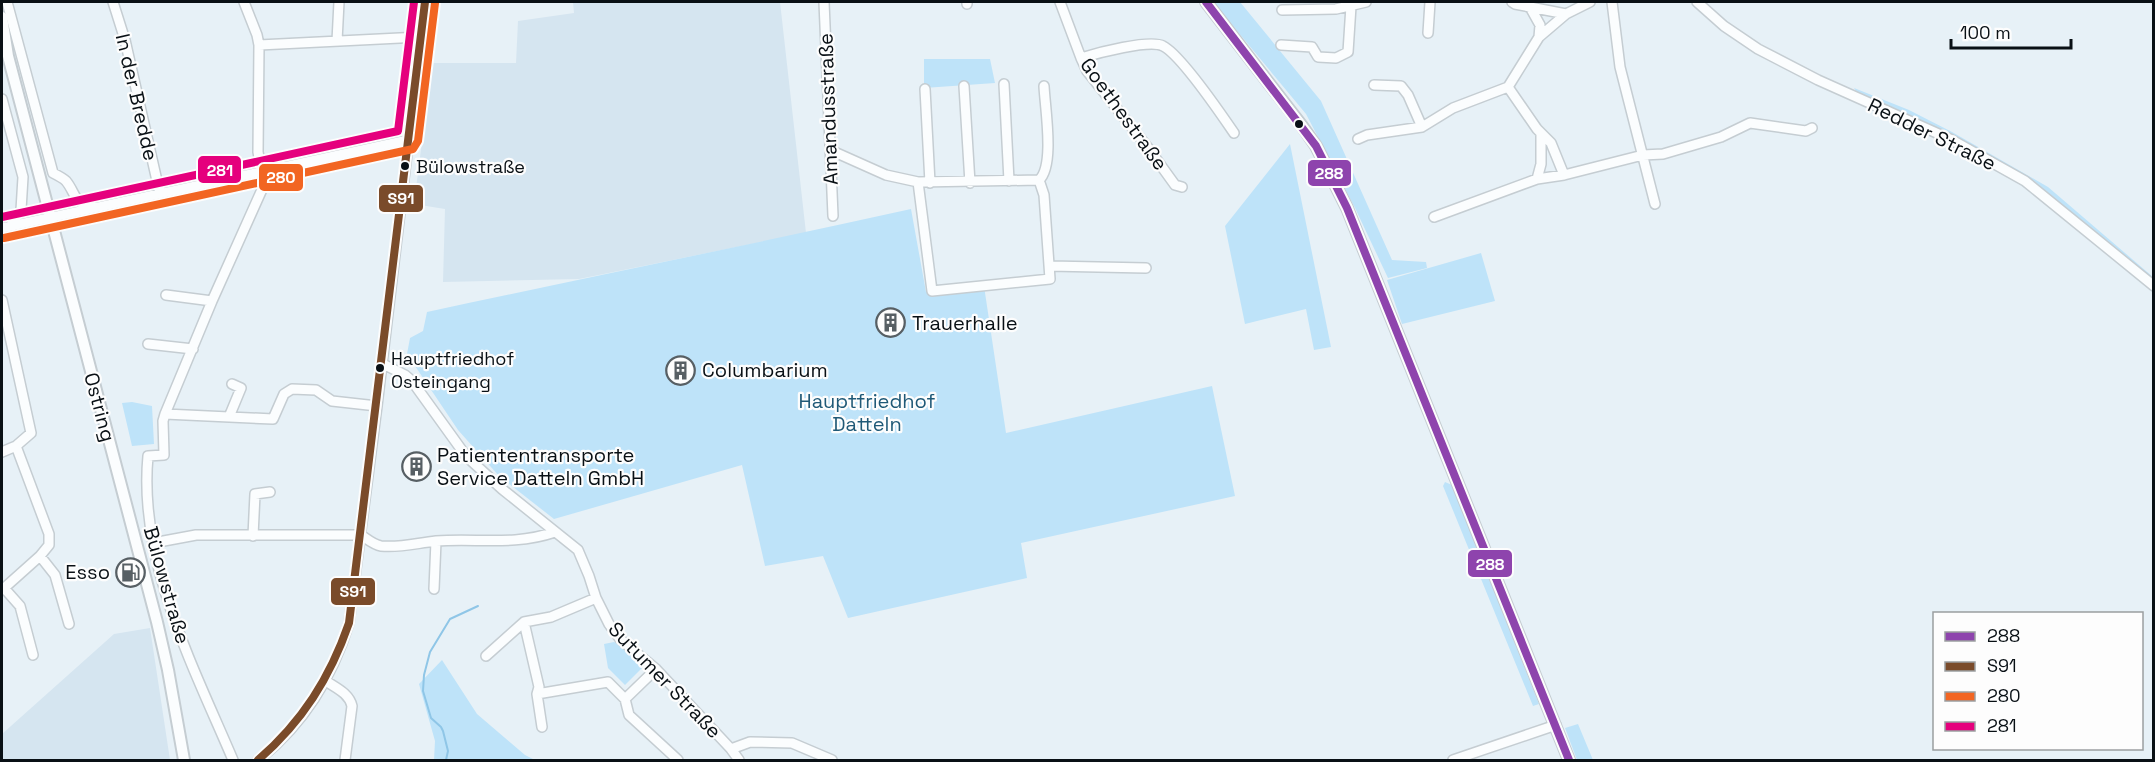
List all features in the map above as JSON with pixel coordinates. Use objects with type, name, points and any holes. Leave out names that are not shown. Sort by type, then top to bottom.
[{"type":"main road","points":[[1206,2],[1306,131],[1347,208],[1569,760]]},
{"type":"main road","name":"Ostring","points":[[2,17],[8,56]]},
{"type":"main road","name":"Ostring","points":[[2,39],[157,622],[184,760]]},
{"type":"street","points":[[8,2],[53,173],[67,181],[79,202],[88,207],[97,208]]},
{"type":"street","name":"In der Bredde","points":[[113,2],[125,40],[160,194]]},
{"type":"street","name":"Bülowstraße","points":[[234,760],[181,637],[148,522],[145,484],[148,456],[164,455],[163,421],[165,414],[264,185],[258,153],[259,45],[244,2]]},
{"type":"street","points":[[337,41],[339,2]]},
{"type":"street","points":[[258,760],[293,727],[326,681],[340,654],[349,623],[425,2]]},
{"type":"street","name":"Amandusstraße","points":[[823,2],[833,216]]},
{"type":"street","name":"Goethestraße","points":[[1060,2],[1088,71],[1175,185],[1182,187]]},
{"type":"street","points":[[1282,10],[1336,9],[1366,2]]},
{"type":"street","points":[[1428,33],[1430,2]]},
{"type":"street","points":[[1512,2],[1566,14]]},
{"type":"street","points":[[1358,139],[1367,135],[1422,127],[1453,108],[1508,87],[1539,37],[1566,14],[1590,2]]},
{"type":"street","points":[[1612,2],[1620,67],[1655,204]]},
{"type":"street","name":"Redder Straße","points":[[1697,2],[1724,26],[1758,49],[1818,80],[1950,139],[2025,181],[2154,286]]},
{"type":"street","points":[[1527,4],[1540,25],[1539,37]]},
{"type":"street","points":[[1281,45],[1312,47],[1318,57],[1336,58],[1348,52],[1351,6]]},
{"type":"street","points":[[259,45],[420,37]]},
{"type":"street","points":[[1081,58],[1151,43],[1163,46],[1178,59],[1234,133]]},
{"type":"street","points":[[1004,84],[1010,181]]},
{"type":"street","points":[[1374,85],[1401,87],[1408,95],[1422,127]]},
{"type":"street","points":[[964,86],[970,183]]},
{"type":"street","points":[[830,150],[886,175],[918,182],[970,183],[1039,180],[1044,176],[1048,161],[1044,86]]},
{"type":"street","points":[[1508,87],[1541,133],[1551,143],[1564,175]]},
{"type":"street","points":[[925,89],[930,183]]},
{"type":"street","points":[[2,99],[23,177],[21,210],[6,226]]},
{"type":"street","points":[[1434,217],[1537,180],[1643,155],[1662,154],[1721,137],[1750,123],[1806,131],[1812,128]]},
{"type":"street","points":[[1537,180],[1541,164],[1541,133]]},
{"type":"street","points":[[6,226],[408,140]]},
{"type":"street","points":[[918,182],[932,291],[1050,279],[1044,195],[1039,180]]},
{"type":"street","points":[[1050,266],[1146,268]]},
{"type":"street","points":[[166,295],[212,301]]},
{"type":"street","points":[[2,300],[4,322],[31,433],[16,446],[2,452]]},
{"type":"street","points":[[148,344],[193,349]]},
{"type":"street","name":"Sutumer Straße","points":[[381,363],[412,381],[466,456],[502,489],[578,550],[596,598],[609,624],[620,639],[656,669],[732,749],[739,760]]},
{"type":"street","points":[[229,417],[236,386]]},
{"type":"street","points":[[165,414],[273,419],[284,394],[292,389],[316,390],[332,401],[377,406]]},
{"type":"street","points":[[16,446],[49,534],[49,545],[40,556],[3,589],[20,606],[33,655]]},
{"type":"street","points":[[253,536],[255,494],[270,492]]},
{"type":"street","points":[[153,543],[196,534],[361,536],[378,546],[407,546],[436,541],[512,542],[540,538],[555,532]]},
{"type":"street","points":[[434,589],[436,541]]},
{"type":"street","points":[[40,556],[55,575],[69,624]]},
{"type":"street","points":[[486,656],[524,622],[551,617],[596,598]]},
{"type":"street","points":[[524,622],[539,687],[537,694],[542,727]]},
{"type":"street","points":[[626,699],[656,669]]},
{"type":"street","points":[[326,681],[344,693],[352,706],[345,760]]},
{"type":"street","points":[[537,694],[608,682],[626,699],[629,715],[678,760]]},
{"type":"street","points":[[1453,760],[1556,725]]},
{"type":"street","points":[[732,749],[750,742],[792,743],[832,760]]},
{"type":"shaded area","points":[[573,2],[780,2],[806,233],[579,279],[443,282],[445,209],[414,204],[432,63],[516,63],[518,21],[574,13]]},
{"type":"shaded area","points":[[150,628],[170,760],[2,760],[2,734],[114,634]]},
{"type":"green space","points":[[1213,2],[1240,2],[1321,101],[1392,260],[1426,262],[1427,268],[1388,278],[1306,114]]},
{"type":"green space","points":[[924,59],[990,59],[995,83],[924,88]]},
{"type":"green space","points":[[1854,88],[1909,110],[2048,187],[2153,277],[2153,292],[2113,257],[2110,244],[2086,233],[2067,219],[2060,203],[2038,185],[2019,183],[1927,134],[1926,124],[1906,114],[1892,116],[1867,107]]},
{"type":"green space","points":[[1290,144],[1331,347],[1314,350],[1306,309],[1245,324],[1225,226]]},
{"type":"green space","name":"Hauptfriedhof Datteln","points":[[911,209],[926,292],[984,286],[1006,433],[1212,386],[1235,496],[1021,543],[1027,578],[848,618],[823,556],[765,566],[742,465],[554,519],[499,476],[458,430],[407,354],[410,338],[423,331],[427,312]]},
{"type":"green space","points":[[1481,253],[1495,301],[1402,324],[1387,280]]},
{"type":"green space","points":[[132,402],[152,406],[154,444],[132,446],[122,403]]},
{"type":"green space","points":[[1445,482],[1452,485],[1539,704],[1533,706],[1443,486]]},
{"type":"green space","points":[[614,642],[644,666],[625,685],[608,668],[604,644]]},
{"type":"green space","points":[[442,660],[477,714],[525,755],[535,760],[434,760],[435,741],[419,684]]},
{"type":"green space","points":[[1578,724],[1593,760],[1577,760],[1565,728]]},
{"type":"waterway","points":[[446,760],[448,751],[443,731],[431,718],[423,691],[424,675],[430,652],[450,619],[478,606]]},
{"type":"transit line","name":"281","points":[[2,217],[398,131],[414,2]]},
{"type":"transit line","name":"S91","points":[[258,760],[288,730],[313,698],[333,662],[349,623],[425,2]]},
{"type":"transit line","name":"288","points":[[1206,2],[1316,146],[1347,208],[1569,760]]},
{"type":"transit line","name":"280","points":[[4,238],[413,149],[418,141],[435,3]]},
{"type":"place","name":"Bülowstraße","points":[[405,166]]},
{"type":"place","name":"Trauerhalle","points":[[891,323]]},
{"type":"place","name":"Hauptfriedhof Osteingang","points":[[380,368]]},
{"type":"place","name":"Columbarium","points":[[681,370]]},
{"type":"place","name":"Patiententransporte Service Datteln GmbH","points":[[416,467]]},
{"type":"place","name":"Esso","points":[[131,572]]}]
